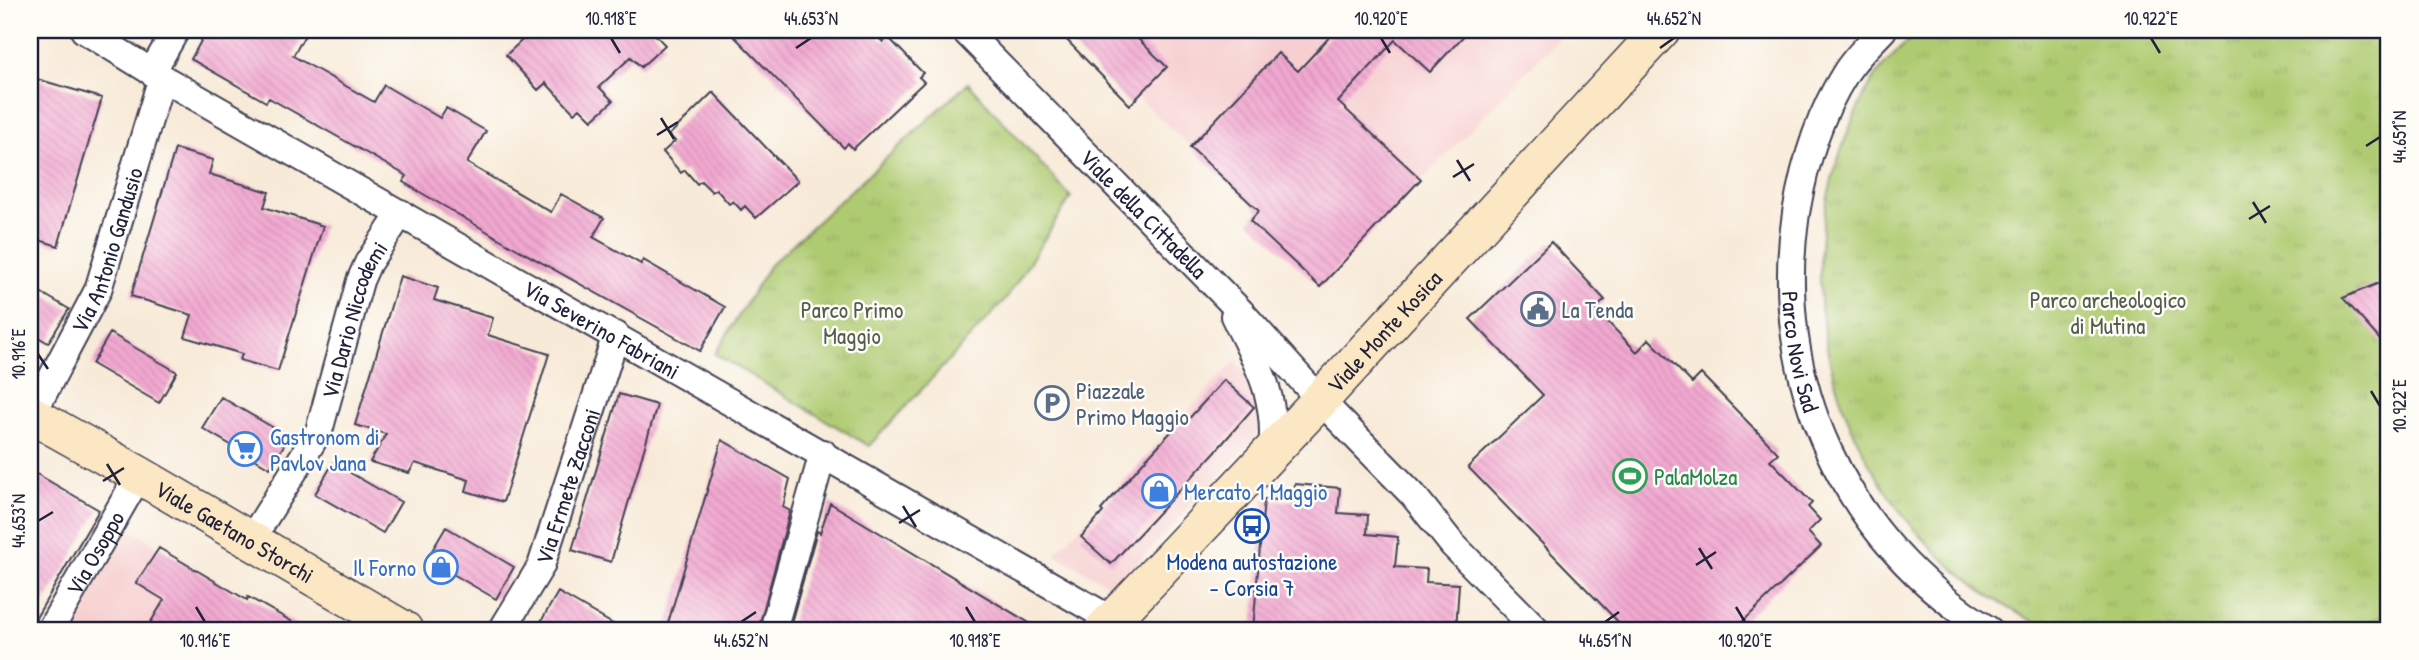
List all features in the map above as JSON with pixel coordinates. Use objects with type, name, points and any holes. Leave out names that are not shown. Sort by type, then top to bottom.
[{"type":"street","name":"Via Severino Fabriani","points":[[84,30],[823,453],[1111,627]]},
{"type":"street","name":"Via Antonio Gandusio","points":[[31,414],[98,290],[157,74],[176,30]]},
{"type":"street","name":"Viale della Cittadella","points":[[964,30],[1222,292],[1320,400],[1413,495],[1452,544],[1537,630]]},
{"type":"street","name":"Viale Monte Kosica","points":[[1111,627],[1661,30]]},
{"type":"street","name":"Parco Novi Sad","points":[[1883,30],[1846,72],[1825,115],[1805,169],[1792,234],[1790,275],[1791,314],[1797,354],[1819,431],[1856,502],[1879,534],[1910,569],[1966,616],[1989,630]]},
{"type":"street","name":"Via Dario Niccodemi","points":[[251,540],[311,447],[318,431],[360,281],[368,263],[401,213]]},
{"type":"street","points":[[1222,292],[1265,382],[1275,427],[1272,451]]},
{"type":"street","name":"Via Ermete Zacconi","points":[[502,630],[541,566],[616,335]]},
{"type":"street","name":"Viale Gaetano Storchi","points":[[31,414],[139,474],[404,630]]},
{"type":"street","points":[[773,630],[823,453]]},
{"type":"street","name":"Via Osoppo","points":[[50,630],[139,474]]},
{"type":"shaded area","points":[[1129,30],[1566,30],[1320,287],[1250,221],[1259,210],[1137,97],[1166,67]]},
{"type":"shaded area","name":"Mercato 1 Maggio","points":[[1235,361],[1251,378],[1264,428],[1114,588],[1055,554]]},
{"type":"shaded area","points":[[128,528],[246,602],[248,597],[307,630],[71,630]]},
{"type":"green space","name":"Parco archeologico di Mutina","points":[[1919,30],[2389,30],[2389,613],[2353,630],[2053,630],[1991,597],[1937,553],[1892,500],[1857,440],[1834,376],[1821,308],[1822,238],[1835,169],[1857,109],[1880,70]]},
{"type":"green space","name":"Parco Primo Maggio","points":[[968,83],[1071,197],[1007,298],[869,446],[715,354],[770,265]]},
{"type":"building","points":[[207,30],[308,30],[293,56],[374,102],[384,85],[440,118],[446,108],[486,131],[467,163],[551,212],[561,194],[604,218],[593,237],[641,264],[643,260],[725,307],[700,351],[403,182],[407,176],[269,98],[266,102],[191,59]]},
{"type":"building","points":[[533,30],[651,30],[665,45],[641,67],[631,57],[599,87],[613,101],[592,120],[580,108],[574,113],[546,83],[538,90],[506,55]]},
{"type":"building","points":[[728,30],[871,30],[883,42],[888,37],[923,73],[919,77],[924,82],[853,149],[848,143],[844,148]]},
{"type":"building","points":[[1057,30],[1129,30],[1167,67],[1130,105]]},
{"type":"building","points":[[1336,30],[1469,30],[1430,72],[1395,40],[1338,102],[1421,179],[1320,287],[1250,221],[1259,211],[1190,147],[1278,53],[1298,71]]},
{"type":"building","points":[[30,77],[102,98],[58,246],[30,237]]},
{"type":"building","points":[[713,92],[798,181],[756,218],[745,206],[741,210],[733,201],[729,204],[716,189],[712,192],[701,181],[697,184],[685,170],[681,173],[663,152],[675,141],[669,135]]},
{"type":"building","points":[[175,149],[213,160],[209,174],[269,192],[264,207],[323,226],[278,371],[240,360],[242,354],[185,337],[192,315],[131,296]]},
{"type":"building","name":"PalaMolza","points":[[1551,242],[1605,300],[1595,309],[1637,352],[1649,339],[1692,383],[1701,374],[1778,453],[1770,460],[1812,503],[1808,507],[1820,520],[1808,532],[1821,546],[1734,630],[1626,630],[1468,467],[1543,395],[1470,319]]},
{"type":"building","points":[[400,276],[438,288],[434,300],[493,318],[488,335],[549,354],[503,502],[466,491],[469,480],[415,463],[409,473],[370,462],[386,434],[355,425]]},
{"type":"building","points":[[2379,283],[2389,294],[2389,350],[2343,298]]},
{"type":"building","points":[[30,286],[69,309],[48,343],[30,332]]},
{"type":"building","points":[[110,333],[177,372],[159,403],[92,364]]},
{"type":"building","points":[[1224,380],[1254,407],[1111,564],[1081,537],[1146,459],[1181,421],[1184,424]]},
{"type":"building","points":[[619,394],[657,405],[611,562],[572,550]]},
{"type":"building","points":[[221,397],[289,437],[270,468],[202,428]]},
{"type":"building","points":[[722,440],[790,479],[783,507],[790,511],[758,630],[666,630]]},
{"type":"building","points":[[333,463],[401,502],[383,533],[315,494]]},
{"type":"building","points":[[30,470],[99,510],[30,628]]},
{"type":"building","points":[[1295,484],[1340,488],[1338,513],[1368,515],[1367,534],[1398,537],[1395,567],[1427,569],[1426,582],[1459,584],[1456,630],[1253,630],[1264,499],[1293,501]]},
{"type":"building","points":[[830,503],[1041,630],[789,630],[817,531],[820,533]]},
{"type":"building","points":[[446,527],[514,567],[496,599],[427,559]]},
{"type":"building","points":[[159,548],[247,600],[248,597],[307,630],[146,630],[164,600],[136,583]]},
{"type":"building","points":[[558,592],[623,630],[536,630]]},
{"type":"place","name":"La Tenda","points":[[1538,309]]},
{"type":"place","name":"Piazzale Primo Maggio","points":[[1052,403]]},
{"type":"place","name":"Gastronom di Pavlov Jana","points":[[245,449]]},
{"type":"place","name":"PalaMolza","points":[[1630,476]]},
{"type":"place","name":"Mercato 1 Maggio","points":[[1159,491]]},
{"type":"place","name":"Modena autostazione - Corsia 7","points":[[1252,526]]},
{"type":"place","name":"Il Forno","points":[[441,567]]}]
